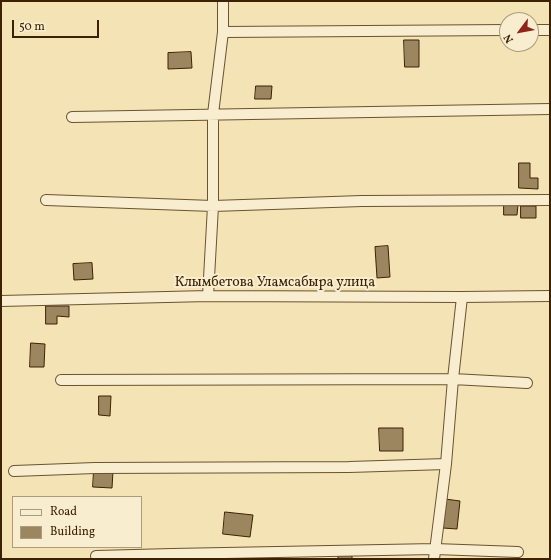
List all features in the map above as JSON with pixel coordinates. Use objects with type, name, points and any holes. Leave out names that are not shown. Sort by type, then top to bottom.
[{"type":"street","points":[[208,296],[213,206],[213,114],[223,32],[223,1]]},
{"type":"street","points":[[223,32],[499,30]]},
{"type":"street","points":[[539,30],[550,30]]},
{"type":"street","points":[[72,117],[550,109]]},
{"type":"street","points":[[46,200],[213,206],[362,202],[550,200]]},
{"type":"street","name":"Клымбетова Уламсабыра улица","points":[[1,301],[208,296],[550,296]]},
{"type":"street","points":[[435,554],[446,464],[462,297]]},
{"type":"street","points":[[61,380],[453,379],[527,383]]},
{"type":"street","points":[[14,472],[95,468],[349,467],[446,464]]},
{"type":"street","points":[[96,556],[172,554],[435,554],[518,552]]},
{"type":"building","points":[[404,40],[419,40],[419,67],[405,67]]},
{"type":"building","points":[[191,52],[192,68],[168,69],[168,53]]},
{"type":"building","points":[[256,86],[272,86],[271,99],[255,99]]},
{"type":"building","points":[[519,163],[530,163],[530,178],[538,178],[538,189],[519,188]]},
{"type":"building","points":[[504,204],[518,205],[517,215],[504,215]]},
{"type":"building","points":[[521,206],[536,206],[536,218],[521,218]]},
{"type":"building","points":[[388,246],[390,277],[377,278],[375,247]]},
{"type":"building","points":[[92,263],[93,279],[74,280],[73,264]]},
{"type":"building","points":[[46,306],[69,306],[69,317],[57,316],[57,324],[46,324]]},
{"type":"building","points":[[31,343],[45,344],[44,367],[30,367]]},
{"type":"building","points":[[99,396],[111,396],[110,416],[99,415]]},
{"type":"building","points":[[379,428],[403,428],[403,451],[380,451]]},
{"type":"building","points":[[94,470],[113,471],[112,488],[93,487]]},
{"type":"building","points":[[445,499],[460,501],[457,529],[443,528]]},
{"type":"building","points":[[225,512],[253,515],[250,537],[223,534]]},
{"type":"building","points":[[352,553],[352,559],[338,559],[338,554]]}]
